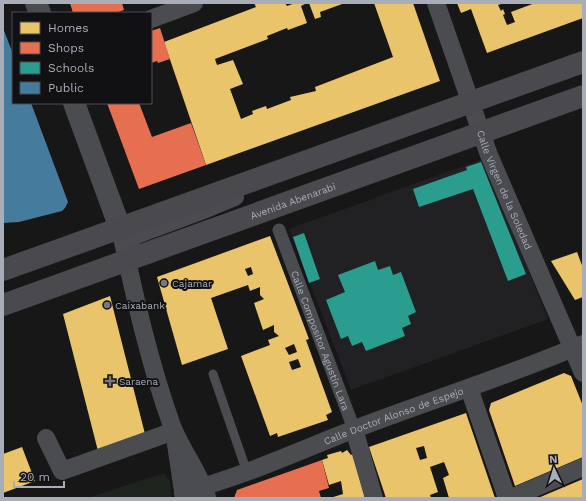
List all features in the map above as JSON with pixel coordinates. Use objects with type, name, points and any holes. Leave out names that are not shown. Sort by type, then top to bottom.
[{"type":"main road","name":"Avenida Abenarabi","points":[[3,305],[124,245],[284,169],[583,62]]},
{"type":"main road","name":"Avenida Abenarabi","points":[[3,270],[124,245],[481,133],[583,96]]},
{"type":"street","points":[[152,19],[194,3]]},
{"type":"street","name":"Calle Virgen de la Soledad","points":[[436,3],[489,155],[577,347],[583,373]]},
{"type":"street","points":[[74,104],[124,245],[153,366],[174,431],[184,495]]},
{"type":"street","name":"Calle Compositor Agustín Lara","points":[[279,230],[354,429],[374,498]]},
{"type":"street","points":[[3,301],[52,276],[112,254],[124,245]]},
{"type":"street","name":"Calle Doctor Alonso de Espejo","points":[[184,495],[206,492],[247,472],[354,429],[469,388],[577,347]]},
{"type":"street","points":[[469,388],[507,498]]},
{"type":"street","points":[[46,438],[62,471],[174,431]]},
{"type":"street","points":[[174,431],[206,492]]},
{"type":"street","points":[[511,498],[583,467]]},
{"type":"lane","points":[[214,374],[247,472]]},
{"type":"shaded area","points":[[483,159],[548,319],[351,390],[289,229]]},
{"type":"shaded area","points":[[164,473],[170,481],[171,498],[88,498]]},
{"type":"building: Homes","points":[[254,3],[285,3],[287,6],[295,3],[307,3],[301,6],[307,23],[288,30],[287,28],[267,36],[268,39],[215,59],[217,65],[233,60],[243,84],[230,89],[241,119],[253,114],[252,111],[266,106],[267,109],[291,100],[290,97],[316,91],[315,87],[393,57],[374,3],[413,3],[440,81],[206,165],[164,42],[256,7]]},
{"type":"building: Homes","points":[[309,3],[345,3],[320,12],[321,17],[315,19]]},
{"type":"building: Homes","points":[[457,3],[504,3],[498,5],[501,11],[503,9],[505,14],[503,15],[507,25],[515,22],[511,12],[535,3],[583,3],[583,18],[487,53],[471,9],[461,13]]},
{"type":"building: Homes","points":[[270,236],[309,339],[306,340],[332,412],[326,415],[328,420],[278,437],[277,433],[270,436],[241,356],[270,345],[268,340],[279,336],[274,332],[274,325],[263,330],[254,303],[264,299],[260,295],[260,287],[250,291],[248,285],[211,298],[228,349],[182,365],[157,277]],"holes":[[[251,267],[253,274],[248,276],[245,269]],[[294,344],[297,352],[289,355],[285,348]],[[298,359],[301,367],[292,370],[289,362]]]},
{"type":"building: Homes","points":[[577,252],[583,268],[583,297],[575,300],[551,261]]},
{"type":"building: Homes","points":[[110,296],[145,434],[98,451],[63,314]]},
{"type":"building: Homes","points":[[564,373],[571,376],[583,406],[583,457],[515,486],[489,410],[491,403]]},
{"type":"building: Homes","points":[[466,413],[495,498],[449,498],[443,478],[449,475],[444,462],[430,467],[438,492],[430,495],[431,498],[386,498],[369,447]],"holes":[[[424,446],[427,458],[420,460],[416,448]]]},
{"type":"building: Homes","points":[[22,447],[35,481],[3,493],[3,454]]},
{"type":"building: Homes","points":[[347,450],[351,455],[353,454],[365,498],[330,498],[343,494],[341,481],[329,485],[322,460],[328,458],[327,455],[341,451],[342,453]]},
{"type":"building: Homes","points":[[583,479],[583,498],[538,498]]},
{"type":"building: Shops","points":[[70,3],[122,3],[124,10],[118,12],[73,12]]},
{"type":"building: Shops","points":[[160,28],[170,59],[158,63],[157,61],[152,63],[152,31]]},
{"type":"building: Shops","points":[[107,104],[139,104],[152,137],[191,123],[206,165],[139,189]]},
{"type":"building: Shops","points":[[322,460],[329,488],[319,491],[321,498],[234,498],[237,490]]},
{"type":"building: Schools","points":[[481,162],[526,274],[508,281],[473,189],[419,207],[413,189],[467,170],[466,167]]},
{"type":"building: Schools","points":[[304,233],[320,279],[309,283],[293,237]]},
{"type":"building: Schools","points":[[375,261],[378,270],[390,266],[393,275],[401,272],[416,312],[408,316],[411,324],[402,328],[405,336],[366,351],[362,342],[352,346],[348,336],[341,339],[326,300],[345,292],[338,275]]},
{"type":"building: Public","points":[[3,28],[12,51],[12,104],[31,104],[68,202],[62,211],[19,222],[3,223]]},
{"type":"place","name":"Cajamar","points":[[164,283]]},
{"type":"place","name":"Caixabank","points":[[107,305]]},
{"type":"place","name":"Saraena","points":[[110,381]]}]
